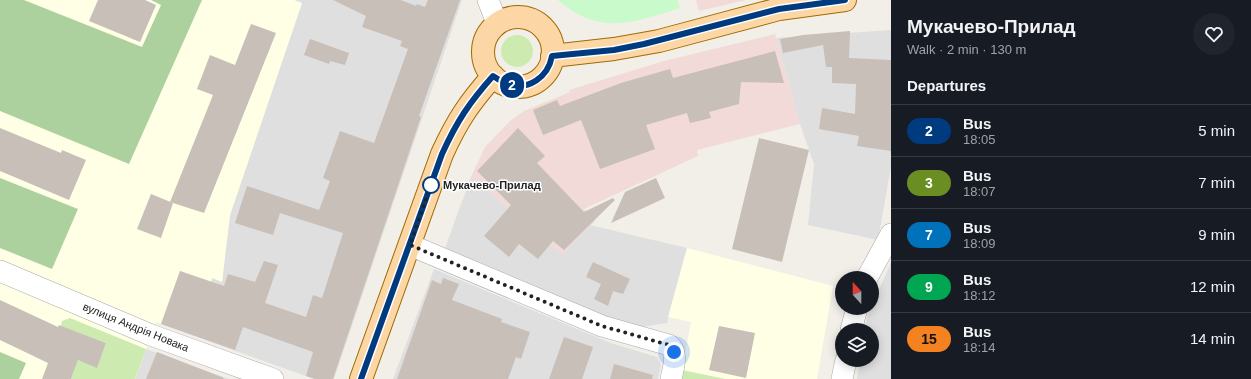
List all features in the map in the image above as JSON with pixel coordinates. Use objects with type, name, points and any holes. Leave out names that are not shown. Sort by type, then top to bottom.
[{"type":"main road","points":[[552,56],[614,50],[779,9],[845,0]]},
{"type":"main road","points":[[511,14],[527,18],[537,23],[545,30],[550,40],[552,56],[547,71],[539,79],[529,84],[518,86],[506,84],[488,71],[484,61],[483,51],[485,40],[490,31],[511,14]]},
{"type":"main road","points":[[361,379],[442,154],[457,122],[473,99],[493,76]]},
{"type":"street","points":[[488,0],[511,14]]},
{"type":"street","points":[[871,271],[891,234]]},
{"type":"street","points":[[410,245],[602,326],[669,345],[674,352],[675,357],[671,379]]},
{"type":"street","name":"вулиця Андрія Новака","points":[[0,271],[152,335],[273,379]]},
{"type":"street","points":[[842,379],[845,367]]},
{"type":"shaded area","points":[[0,0],[98,0],[90,21],[140,42],[156,5],[145,0],[294,0],[302,3],[230,215],[222,282],[212,278],[211,282],[180,271],[161,324],[156,322],[135,379],[0,379]]},
{"type":"shaded area","points":[[294,0],[462,0],[334,379],[314,379],[161,324],[180,271],[211,282],[212,277],[222,281],[230,215],[302,3]]},
{"type":"shaded area","points":[[696,0],[746,0],[699,11]]},
{"type":"shaded area","points":[[891,30],[891,167],[878,240],[808,225],[814,164],[800,124],[776,38]]},
{"type":"shaded area","points":[[775,34],[800,124],[697,150],[698,156],[584,209],[595,221],[562,254],[471,177],[485,147],[510,121],[524,111],[570,92],[569,90],[664,61]]},
{"type":"shaded area","points":[[471,177],[562,253],[590,225],[687,248],[667,323],[641,327],[612,322],[445,248]]},
{"type":"shaded area","points":[[687,248],[833,286],[817,379],[725,379],[682,370],[691,322],[668,317]]},
{"type":"shaded area","points":[[891,263],[891,379],[857,379],[859,367],[879,367],[879,323],[866,323],[868,315],[879,315],[879,290]]},
{"type":"shaded area","points":[[434,269],[611,343],[657,357],[661,364],[658,379],[393,379]]},
{"type":"shaded area","points":[[146,349],[229,379],[135,379]]},
{"type":"green space","points":[[0,0],[24,0],[142,47],[161,5],[151,0],[202,0],[129,164],[0,111]]},
{"type":"green space","points":[[558,0],[677,0],[680,8],[632,22],[617,23],[588,19],[573,11]]},
{"type":"green space","points":[[514,35],[520,35],[530,42],[533,51],[532,57],[526,64],[520,67],[514,67],[504,60],[501,54],[501,48],[508,38]]},
{"type":"green space","points":[[0,178],[78,209],[52,269],[0,248]]},
{"type":"green space","points":[[70,318],[146,349],[135,379],[71,379],[78,360],[97,367],[106,343],[61,326],[62,321]]},
{"type":"green space","points":[[0,352],[26,363],[19,379],[0,379]]},
{"type":"green space","points":[[682,370],[725,379],[681,379]]},
{"type":"building","points":[[98,0],[145,0],[156,5],[140,42],[89,21]]},
{"type":"building","points":[[333,0],[401,0],[416,6],[417,4],[425,7],[428,0],[460,0],[419,116],[421,117],[333,379],[315,379],[306,376],[313,352],[243,327],[235,350],[161,324],[180,271],[224,286],[228,274],[255,282],[264,261],[278,265],[265,303],[306,317],[313,295],[322,298],[343,233],[280,213],[273,235],[235,223],[247,186],[319,210],[330,181],[323,178],[340,131],[374,143],[408,49],[400,46],[402,41],[362,27],[366,16]]},
{"type":"building","points":[[251,24],[276,33],[204,213],[170,202],[213,95],[197,89],[210,55],[235,65]]},
{"type":"building","points":[[850,31],[849,58],[891,60],[891,151],[857,146],[859,136],[819,129],[822,108],[855,114],[856,84],[832,83],[832,67],[826,67],[823,45],[783,53],[780,39],[803,35]]},
{"type":"building","points":[[310,39],[349,53],[345,65],[330,61],[329,64],[304,55]]},
{"type":"building","points":[[775,51],[784,83],[741,82],[739,104],[709,112],[711,118],[690,123],[687,113],[646,125],[655,149],[600,169],[581,120],[543,135],[533,110],[557,100],[560,106],[621,83],[670,69],[673,78]]},
{"type":"building","points":[[0,128],[61,153],[62,150],[86,160],[69,200],[0,171]]},
{"type":"building","points":[[518,128],[545,156],[537,163],[584,212],[613,198],[615,200],[564,250],[553,241],[538,259],[519,244],[509,257],[484,236],[511,205],[477,171]]},
{"type":"building","points":[[759,138],[809,150],[782,262],[732,249]]},
{"type":"building","points":[[656,178],[665,198],[611,223],[625,192]]},
{"type":"building","points":[[151,194],[173,203],[161,238],[137,229]]},
{"type":"building","points":[[593,262],[630,279],[623,294],[613,291],[608,306],[594,299],[601,284],[586,277]]},
{"type":"building","points":[[443,278],[459,284],[452,300],[502,319],[501,322],[530,332],[521,359],[516,357],[508,379],[397,379],[432,280],[441,284]]},
{"type":"building","points":[[0,300],[58,327],[59,325],[106,343],[97,368],[78,360],[71,379],[42,379],[48,363],[0,340]]},
{"type":"building","points":[[719,326],[755,333],[746,378],[709,370]]},
{"type":"building","points":[[564,337],[593,347],[582,379],[549,379]]},
{"type":"building","points":[[157,352],[224,378],[146,379]]},
{"type":"building","points":[[614,364],[653,375],[652,379],[610,379]]},
{"type":"bus line","name":"2","points":[[361,379],[442,154],[457,122],[473,99],[493,76],[506,84],[518,86],[529,84],[539,79],[547,71],[551,64],[552,56],[614,50],[659,41],[779,9],[845,0]]},
{"type":"place","name":"Мукачево-Прилад","points":[[431,185]]},
{"type":"route","points":[[431,185],[432,182],[410,245],[602,326],[669,345],[672,347],[674,352]]}]
